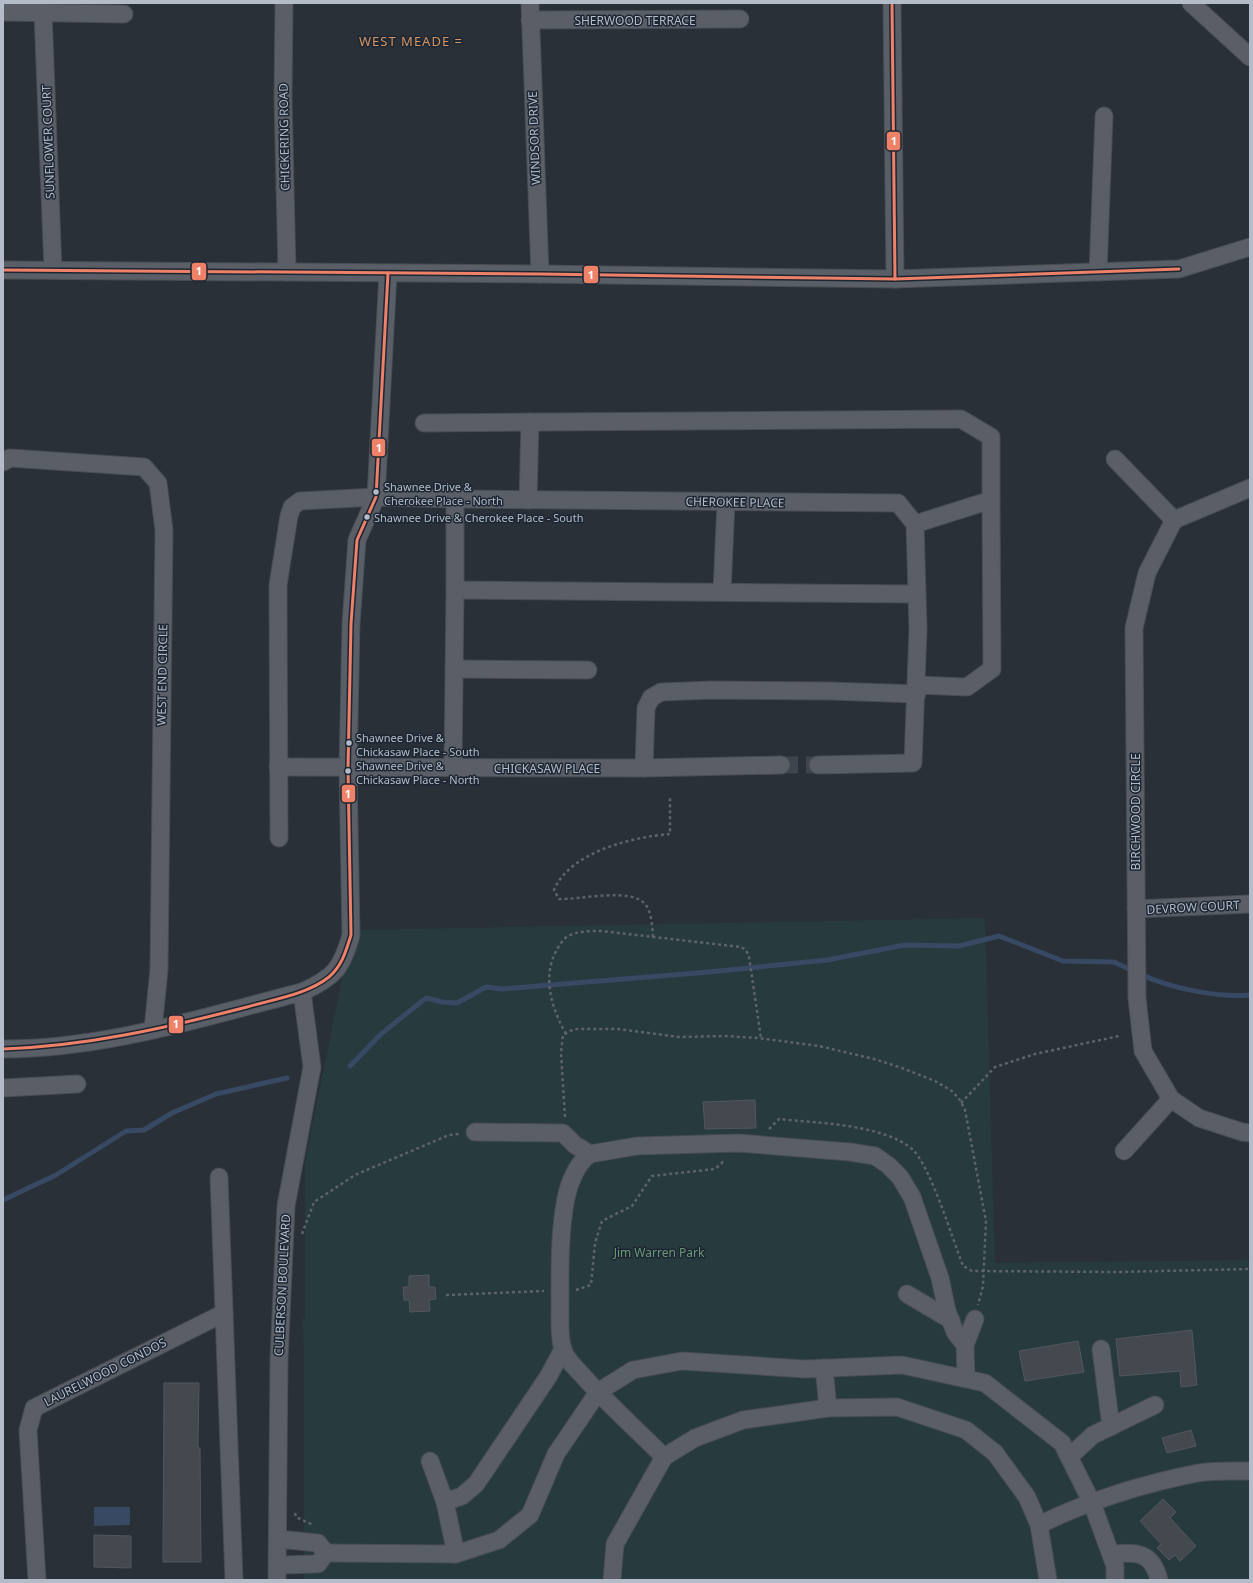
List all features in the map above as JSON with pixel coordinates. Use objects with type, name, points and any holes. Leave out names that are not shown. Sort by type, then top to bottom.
[{"type":"street","name":"CHICKERING ROAD","points":[[284,3],[283,98],[287,272]]},
{"type":"street","name":"WINDSOR DRIVE","points":[[530,3],[540,274]]},
{"type":"street","points":[[892,3],[895,279]]},
{"type":"street","points":[[1191,3],[1250,57]]},
{"type":"street","points":[[3,12],[124,14]]},
{"type":"street","name":"SUNFLOWER COURT","points":[[44,13],[53,270]]},
{"type":"street","name":"SHERWOOD TERRACE","points":[[530,20],[740,19]]},
{"type":"street","points":[[1098,272],[1104,116]]},
{"type":"street","points":[[3,270],[540,274],[895,279],[1179,269],[1250,247]]},
{"type":"street","points":[[3,1049],[75,1045],[153,1030],[302,992],[320,984],[338,969],[346,954],[351,935],[348,768],[351,624],[357,540],[376,496],[388,273]]},
{"type":"street","points":[[424,423],[961,419],[991,437],[992,669],[967,687],[917,690],[661,692],[651,698],[646,708],[644,768]]},
{"type":"street","points":[[528,500],[530,422]]},
{"type":"street","name":"WEST END CIRCLE","points":[[3,462],[10,458],[144,467],[158,483],[164,530],[159,969],[153,1030]]},
{"type":"street","points":[[1115,459],[1174,520],[1250,488]]},
{"type":"street","name":"CHEROKEE PLACE","points":[[279,838],[278,585],[292,507],[300,501],[376,496],[528,500],[898,503],[915,524]]},
{"type":"street","points":[[453,768],[455,499]]},
{"type":"street","points":[[818,764],[912,763],[917,690],[915,524],[991,500]]},
{"type":"street","points":[[722,592],[726,502]]},
{"type":"street","name":"BIRCHWOOD CIRCLE","points":[[1174,520],[1147,573],[1134,628],[1137,998],[1143,1051],[1172,1099],[1199,1118],[1242,1132],[1250,1133]]},
{"type":"street","points":[[455,590],[917,594]]},
{"type":"street","points":[[454,669],[588,670]]},
{"type":"street","name":"CHICKASAW PLACE","points":[[278,767],[644,768],[781,765]]},
{"type":"street","name":"DEVROW COURT","points":[[1136,909],[1250,904]]},
{"type":"street","name":"CULBERSON BOULEVARD","points":[[278,1573],[279,1359],[286,1206],[312,1067],[302,992]]},
{"type":"street","points":[[3,1088],[77,1084]]},
{"type":"street","points":[[1124,1151],[1172,1099]]},
{"type":"street","points":[[475,1132],[563,1133],[575,1145],[590,1154]]},
{"type":"street","points":[[664,1457],[598,1392],[570,1361],[563,1349],[560,1332],[562,1225],[566,1197],[573,1176],[584,1158],[590,1154],[638,1146],[750,1143],[850,1152],[875,1156],[888,1165],[900,1177],[912,1197],[940,1278],[955,1332],[965,1345]]},
{"type":"street","points":[[219,1177],[234,1580]]},
{"type":"street","points":[[907,1294],[951,1320]]},
{"type":"street","name":"LAURELWOOD CONDOS","points":[[37,1580],[28,1430],[34,1408],[224,1312]]},
{"type":"street","points":[[966,1378],[965,1345],[975,1319]]},
{"type":"street","points":[[445,1502],[462,1496],[476,1484],[548,1377],[563,1349]]},
{"type":"street","points":[[1101,1349],[1111,1427]]},
{"type":"street","points":[[326,1553],[456,1554],[499,1540],[530,1515],[556,1454],[598,1392],[633,1370],[682,1361],[805,1369],[902,1365],[985,1383],[1062,1443],[1092,1503],[1115,1566],[1116,1580]]},
{"type":"street","points":[[824,1368],[828,1408]]},
{"type":"street","points":[[1069,1457],[1093,1434],[1111,1427],[1155,1405]]},
{"type":"street","points":[[612,1580],[615,1544],[664,1457],[695,1438],[743,1420],[828,1408],[897,1408],[966,1430],[995,1453],[1027,1497],[1039,1525],[1048,1580]]},
{"type":"street","points":[[430,1461],[445,1502],[456,1554]]},
{"type":"street","points":[[1039,1525],[1092,1503],[1132,1490],[1200,1472],[1250,1471]]},
{"type":"street","points":[[278,1539],[318,1543],[326,1553]]},
{"type":"street","points":[[1111,1554],[1136,1552],[1148,1559],[1157,1572],[1159,1580]]},
{"type":"street","points":[[278,1573],[318,1564],[326,1553]]},
{"type":"path","points":[[653,937],[651,918],[645,904],[636,898],[626,895],[559,899],[554,890],[556,883],[567,870],[599,851],[628,840],[670,834],[670,798]]},
{"type":"path","points":[[566,1034],[555,1012],[550,992],[549,969],[553,957],[558,947],[568,936],[583,931],[601,931],[741,947],[746,950],[749,957],[761,1038]]},
{"type":"path","points":[[563,1133],[566,1112],[561,1053],[563,1035],[574,1030],[618,1029],[679,1037],[724,1036],[761,1038],[819,1046],[874,1059],[935,1081],[952,1091],[961,1103],[969,1127],[986,1221],[983,1286],[975,1319]]},
{"type":"path","points":[[961,1103],[995,1067],[1035,1054],[1119,1036]]},
{"type":"path","points":[[446,1295],[579,1290],[591,1285],[595,1243],[602,1220],[632,1206],[652,1176],[715,1169],[735,1150],[756,1140],[779,1119],[862,1129],[887,1136],[912,1149],[925,1168],[963,1266],[972,1270],[1117,1272],[1250,1269]]},
{"type":"path","points":[[300,1238],[314,1202],[355,1175],[449,1135],[475,1132]]},
{"type":"path","points":[[294,1512],[296,1517],[315,1526]]},
{"type":"green space","name":"Jim Warren Park","points":[[985,918],[995,1263],[1250,1260],[1250,1580],[304,1580],[304,1348],[302,1318],[305,1318],[305,1161],[352,930]]},
{"type":"water","points":[[94,1507],[130,1507],[130,1525],[94,1526]]},
{"type":"building","points":[[755,1100],[756,1128],[705,1129],[703,1102]]},
{"type":"building","points":[[429,1275],[429,1287],[435,1287],[436,1299],[429,1300],[430,1311],[410,1312],[409,1300],[404,1300],[403,1287],[409,1287],[409,1276]]},
{"type":"building","points":[[1192,1330],[1197,1385],[1181,1387],[1180,1371],[1120,1376],[1116,1339]]},
{"type":"building","points":[[1078,1341],[1084,1372],[1025,1381],[1019,1351]]},
{"type":"building","points":[[164,1383],[199,1383],[198,1448],[200,1448],[201,1562],[163,1562]]},
{"type":"building","points":[[1191,1430],[1196,1446],[1167,1453],[1162,1438]]},
{"type":"building","points":[[1163,1499],[1176,1512],[1170,1518],[1196,1546],[1180,1561],[1175,1555],[1169,1560],[1157,1548],[1161,1544],[1140,1521]]},
{"type":"building","points":[[94,1535],[131,1536],[131,1568],[94,1567]]},
{"type":"waterway","points":[[350,1066],[381,1034],[426,998],[442,1002],[457,1003],[486,987],[503,989],[709,972],[827,960],[905,945],[959,946],[999,936],[1063,961],[1114,962],[1133,971]]},
{"type":"waterway","points":[[1140,974],[1165,984],[1194,991],[1223,995],[1250,995]]},
{"type":"waterway","points":[[3,1200],[56,1175],[126,1131],[144,1130],[172,1113],[216,1094],[287,1078]]},
{"type":"tunnel","points":[[781,765],[818,765]]},
{"type":"transit line","name":"1","points":[[892,3],[895,279]]},
{"type":"transit line","name":"1","points":[[3,270],[540,274],[895,279],[1179,269]]},
{"type":"transit line","name":"1","points":[[3,1049],[65,1044],[126,1035],[217,1015],[279,999],[320,983],[333,973],[343,958],[351,935],[348,769],[351,624],[357,540],[376,497],[388,273]]},
{"type":"place","name":"Shawnee Drive & Cherokee Place - North","points":[[376,492]]},
{"type":"place","name":"Shawnee Drive & Cherokee Place - South","points":[[367,517]]},
{"type":"place","name":"Shawnee Drive & Chickasaw Place - South","points":[[349,743]]},
{"type":"place","name":"Shawnee Drive & Chickasaw Place - North","points":[[348,771]]},
{"type":"district","name":"WEST MEADE =","points":[[411,41]]}]
